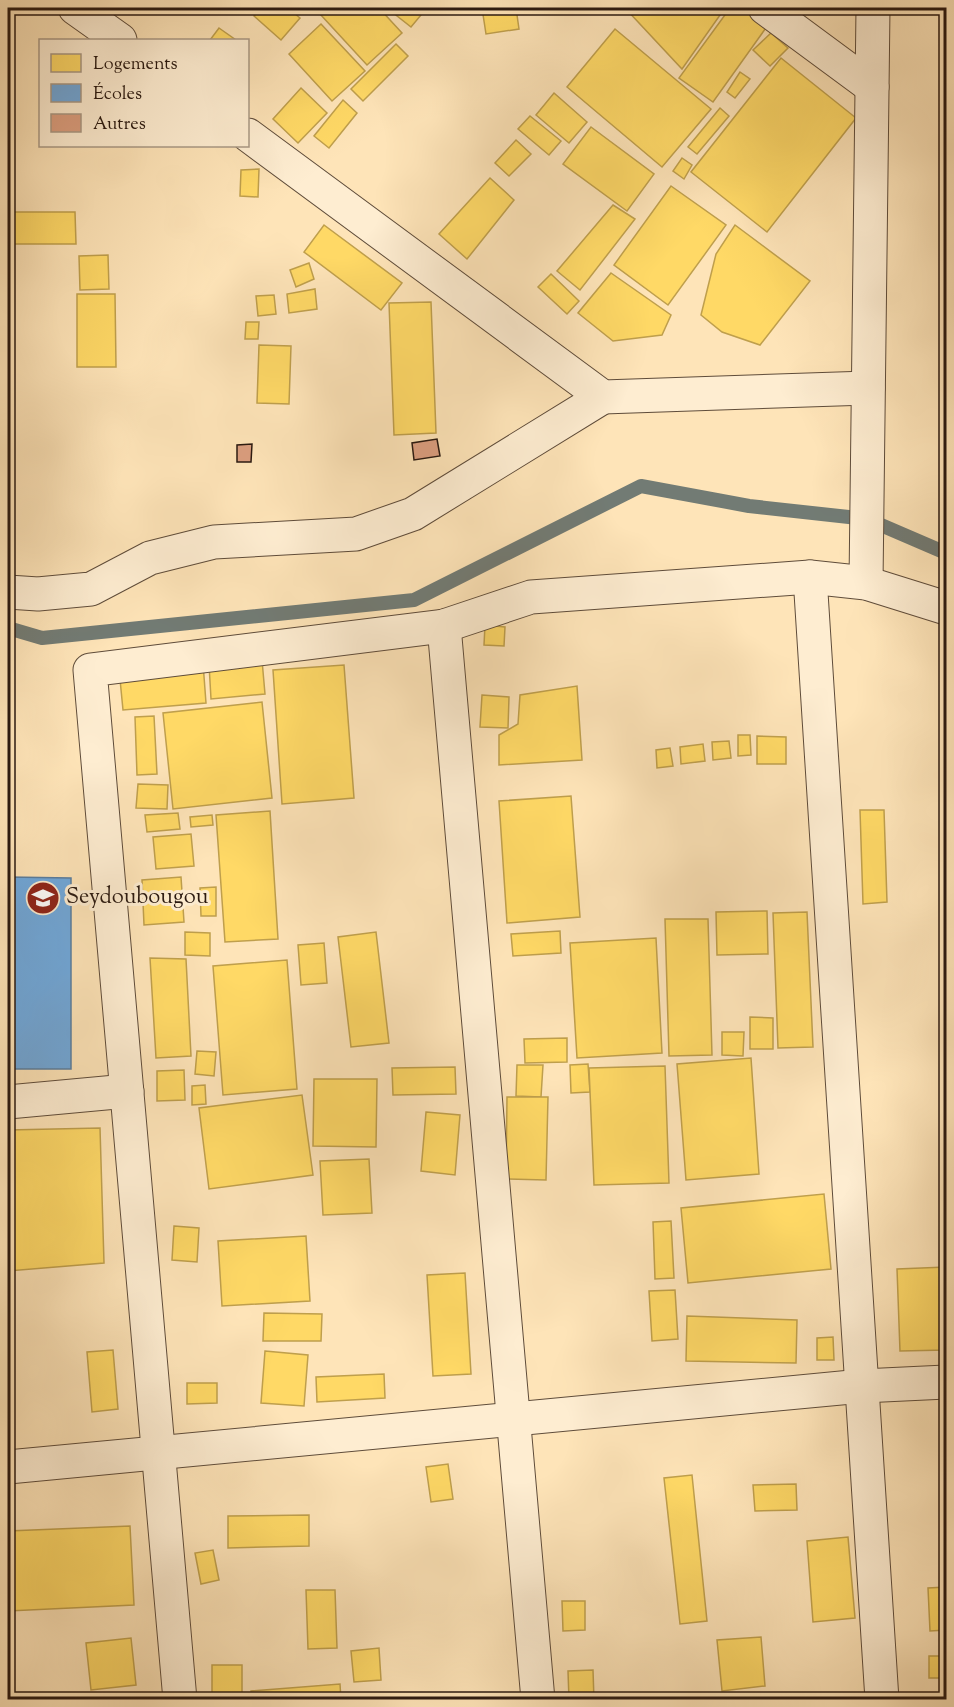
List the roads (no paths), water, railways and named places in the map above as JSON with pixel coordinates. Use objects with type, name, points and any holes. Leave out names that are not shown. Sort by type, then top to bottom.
[{"type":"street","points":[[75,8],[119,39]]},
{"type":"street","points":[[765,8],[872,87]]},
{"type":"street","points":[[866,583],[873,8]]},
{"type":"street","points":[[249,136],[603,397]]},
{"type":"street","points":[[8,592],[38,594],[91,590],[150,558],[214,542],[356,534],[413,514],[603,397],[868,388]]},
{"type":"street","points":[[810,577],[882,1700]]},
{"type":"street","points":[[180,1700],[90,670],[444,626],[531,597],[810,577],[866,583],[946,608]]},
{"type":"street","points":[[444,626],[538,1700]]},
{"type":"street","points":[[8,1102],[127,1091]]},
{"type":"street","points":[[8,1467],[862,1386],[946,1382]]},
{"type":"waterway","points":[[8,628],[42,638],[414,600],[641,486],[749,506],[867,519],[946,553]]},
{"type":"place","name":"Seydoubougou","points":[[43,898]]}]
